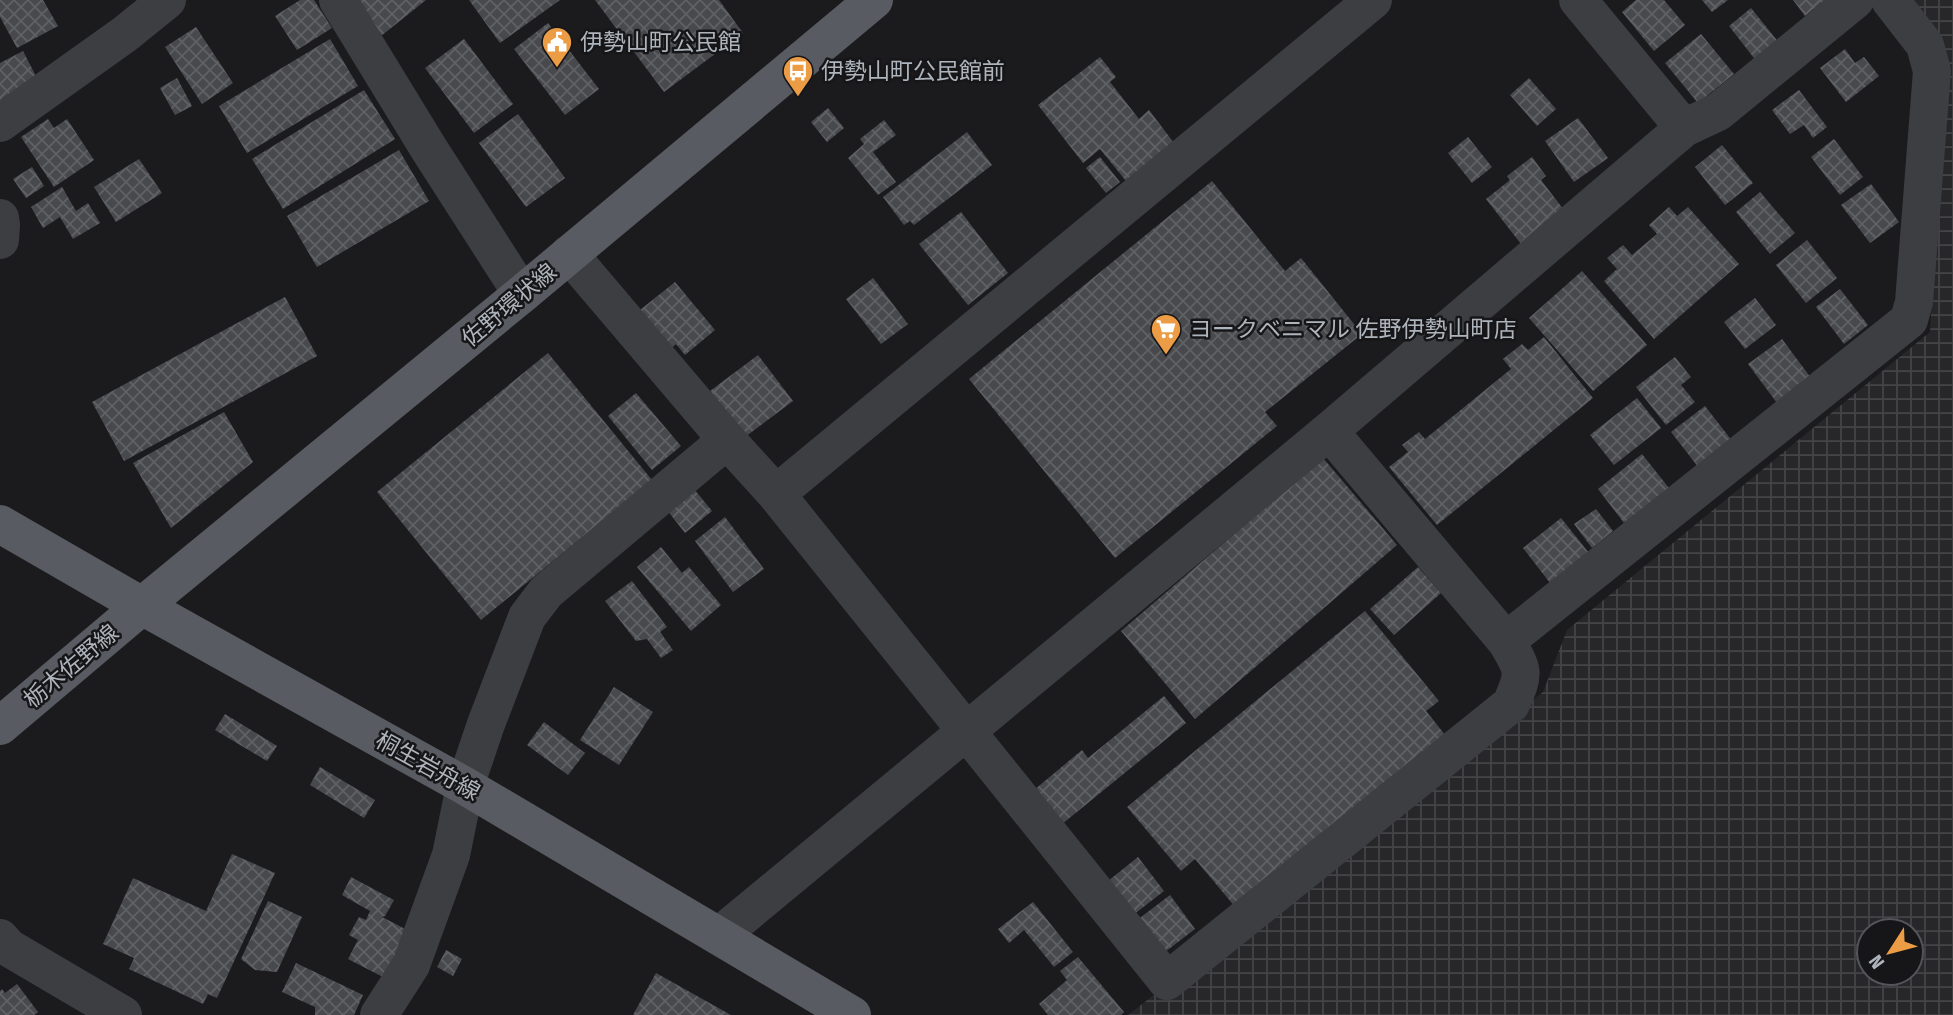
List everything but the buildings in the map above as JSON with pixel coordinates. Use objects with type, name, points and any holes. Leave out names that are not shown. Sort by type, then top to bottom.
[{"type":"main road","name":"佐野環状線","points":[[142,606],[874,0]]},
{"type":"main road","name":"桐生岩舟線","points":[[0,524],[465,786],[852,1015]]},
{"type":"main road","name":"栃木佐野線","points":[[0,726],[142,606]]},
{"type":"street","points":[[0,123],[125,34],[167,0]]},
{"type":"street","points":[[338,0],[522,294]]},
{"type":"street","points":[[776,494],[1373,0]]},
{"type":"street","points":[[1578,0],[1684,128]]},
{"type":"street","points":[[719,936],[1329,431],[1684,128],[1718,112],[1855,0]]},
{"type":"street","points":[[1506,641],[1909,320],[1914,302],[1932,72],[1925,45],[1890,0]]},
{"type":"street","points":[[0,218],[0,240]]},
{"type":"street","points":[[569,254],[776,494],[1167,981],[1511,704],[1522,680],[1518,662],[1506,641],[1329,431]]},
{"type":"street","points":[[379,1015],[411,965],[451,855],[465,786],[527,617],[546,592],[727,440]]},
{"type":"street","points":[[3,947],[123,1015]]},
{"type":"shaded area","points":[[1906,0],[1953,0],[1953,1015],[1128,1015],[1543,692],[1567,630],[1930,332],[1946,50]]},
{"type":"place","name":"伊勢山町公民館","points":[[557,69]]},
{"type":"place","name":"伊勢山町公民館前","points":[[798,98]]},
{"type":"place","name":"ヨークベニマル 佐野伊勢山町店","points":[[1166,356]]}]
